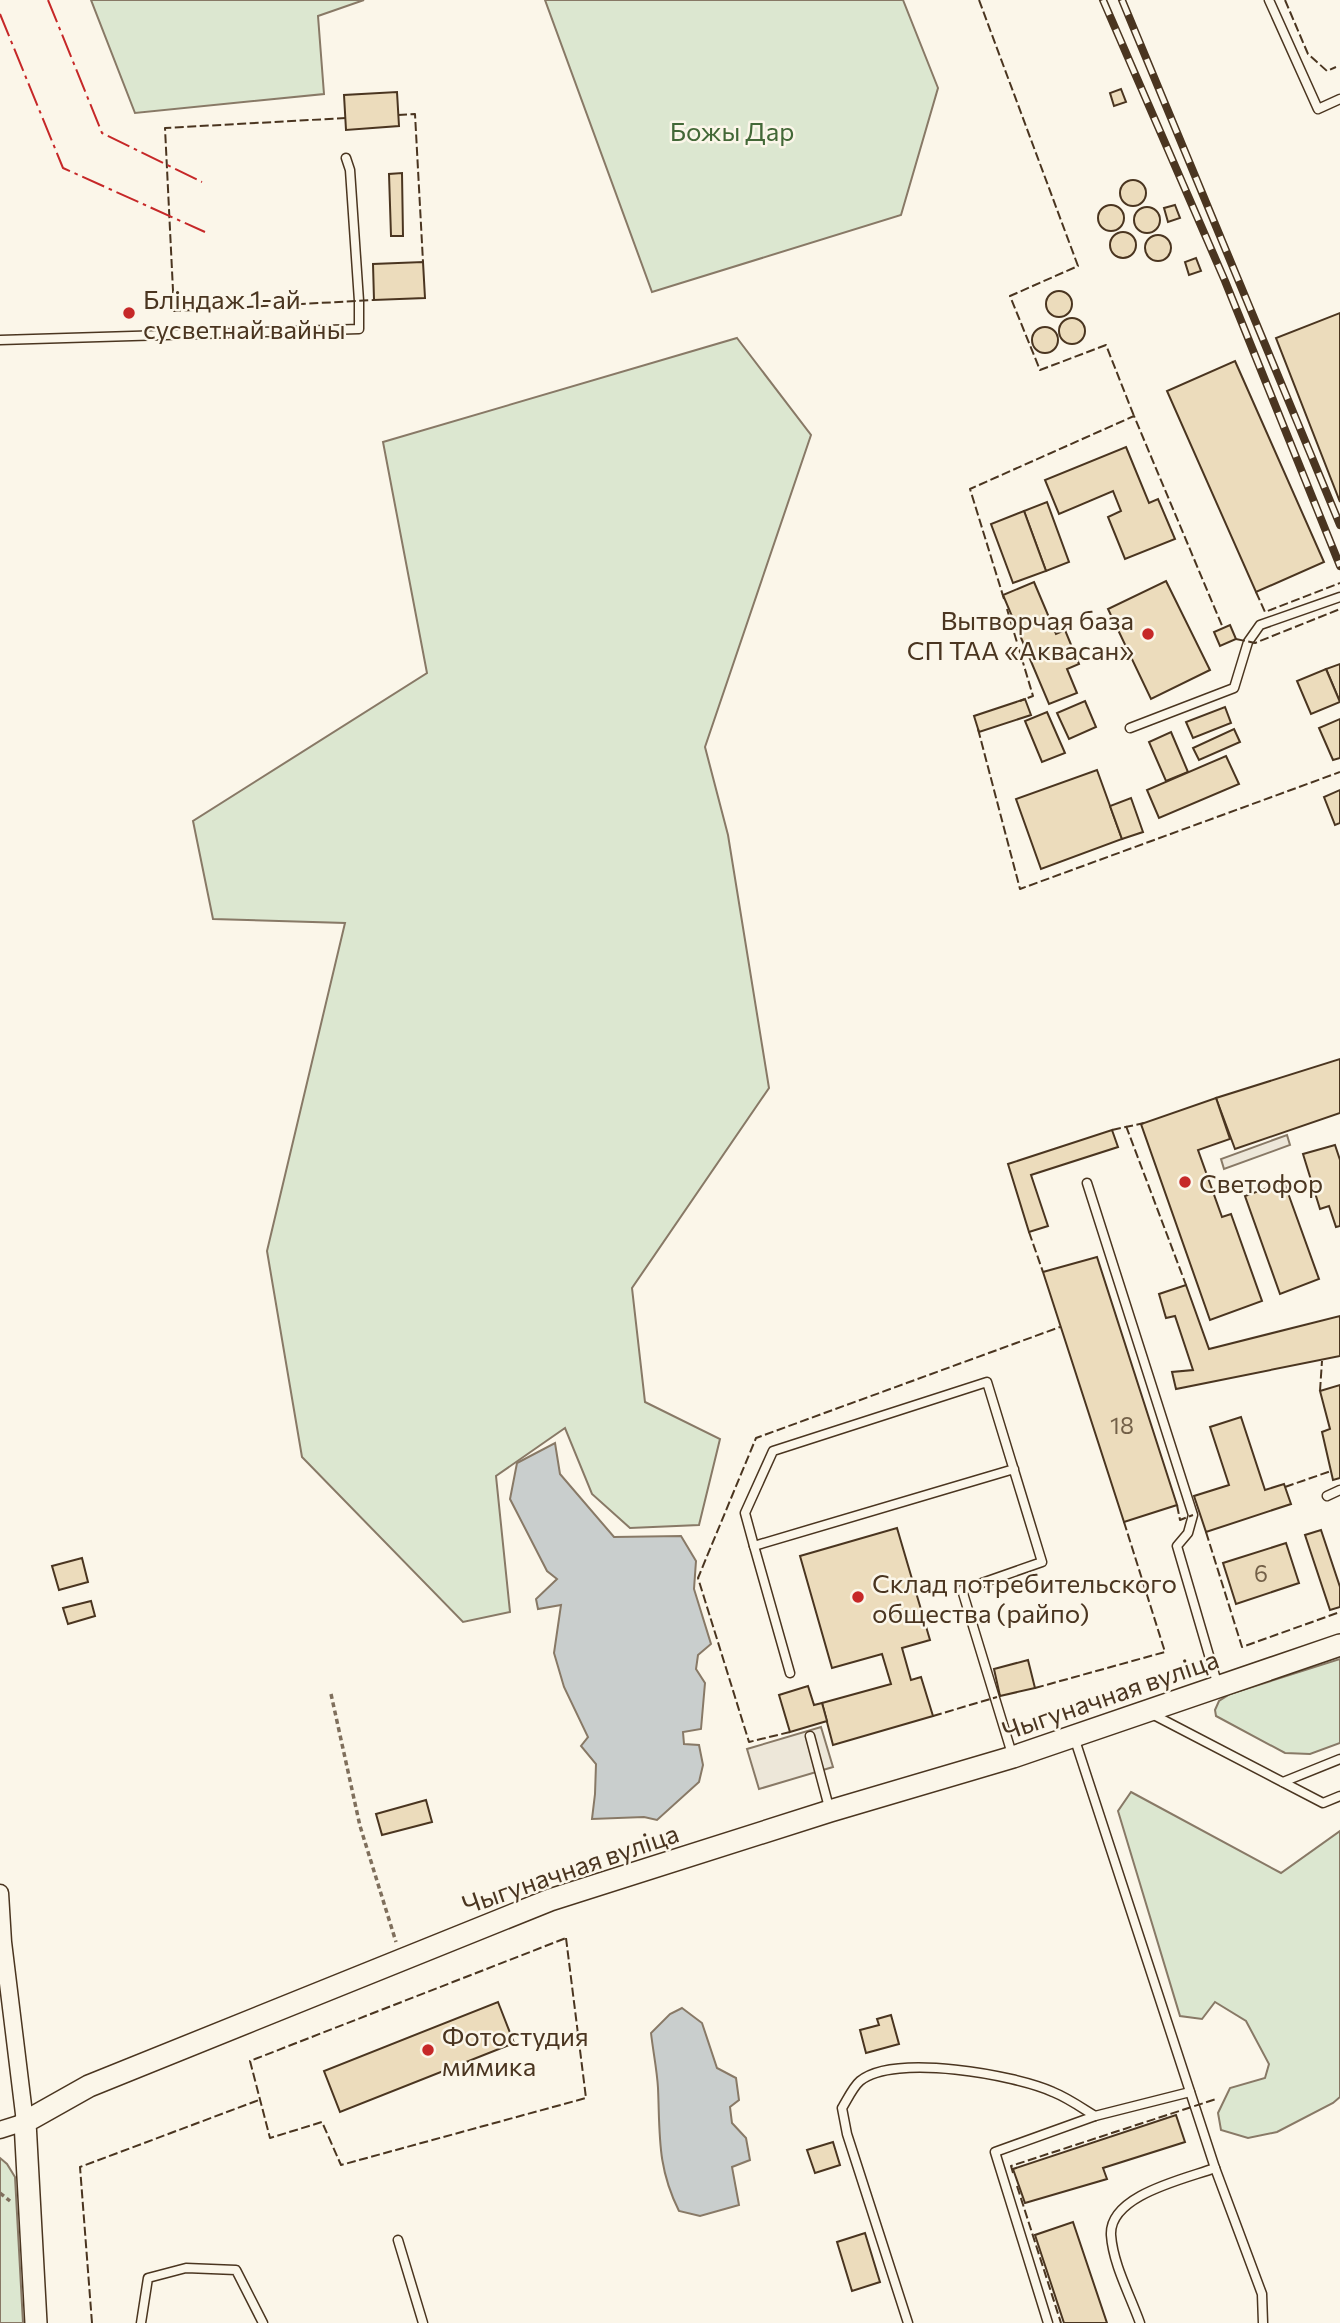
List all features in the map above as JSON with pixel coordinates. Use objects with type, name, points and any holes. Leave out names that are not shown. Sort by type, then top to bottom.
[{"type":"street","name":"Чыгуначная вуліца","points":[[25,2122],[89,2086],[550,1900],[830,1811],[1013,1757],[1340,1645]]},
{"type":"street","points":[[0,1894],[2,1942],[25,2122],[36,2323]]},
{"type":"street","points":[[0,2130],[25,2122]]},
{"type":"lane","points":[[1269,0],[1318,109],[1340,99]]},
{"type":"lane","points":[[0,340],[359,329],[351,183],[346,158]]},
{"type":"lane","points":[[1130,729],[1234,688],[1248,642],[1260,625],[1340,597]]},
{"type":"lane","points":[[1087,1182],[1194,1515],[1188,1533],[1177,1546],[1218,1686]]},
{"type":"lane","points":[[790,1673],[745,1513],[773,1451],[987,1382],[1042,1562],[962,1590],[1013,1757]]},
{"type":"lane","points":[[754,1546],[1014,1469]]},
{"type":"lane","points":[[1327,1496],[1340,1490]]},
{"type":"lane","points":[[1147,1712],[1323,1803],[1340,1796]]},
{"type":"lane","points":[[810,1736],[830,1811]]},
{"type":"lane","points":[[1074,1737],[1215,2168],[1262,2294],[1263,2323]]},
{"type":"lane","points":[[1283,1782],[1340,1759]]},
{"type":"lane","points":[[908,2323],[842,2108],[860,2081],[885,2070],[896,2069],[929,2067],[970,2072],[1053,2091],[1095,2116]]},
{"type":"lane","points":[[1048,2323],[995,2152],[1095,2116],[1190,2092]]},
{"type":"lane","points":[[1140,2323],[1114,2252],[1111,2231],[1118,2211],[1135,2197],[1215,2168]]},
{"type":"lane","points":[[398,2240],[423,2323]]},
{"type":"lane","points":[[141,2323],[148,2278],[186,2268],[236,2270],[263,2323]]},
{"type":"path","points":[[331,1694],[360,1826],[401,1960]]},
{"type":"green space","points":[[91,0],[364,0],[318,16],[324,94],[135,113]]},
{"type":"green space","name":"Божы Дар","points":[[545,0],[903,0],[938,88],[901,215],[652,292]]},
{"type":"green space","points":[[737,338],[811,435],[705,747],[728,835],[769,1088],[632,1288],[645,1402],[720,1439],[699,1525],[630,1528],[592,1494],[565,1428],[496,1476],[510,1612],[463,1622],[302,1457],[267,1251],[345,923],[213,919],[193,821],[427,673],[383,442]]},
{"type":"green space","points":[[1340,1659],[1340,1743],[1310,1754],[1285,1753],[1216,1716],[1215,1710],[1219,1701],[1230,1694]]},
{"type":"green space","points":[[1131,1792],[1281,1873],[1340,1831],[1340,2097],[1333,2103],[1277,2132],[1248,2138],[1221,2130],[1218,2113],[1230,2088],[1265,2078],[1269,2064],[1246,2021],[1215,2002],[1202,2019],[1180,2016],[1118,1811]]},
{"type":"green space","points":[[0,2158],[15,2177],[23,2323],[0,2323]]},
{"type":"shaded area","points":[[1287,1135],[1290,1145],[1224,1169],[1221,1159]]},
{"type":"shaded area","points":[[555,1443],[560,1474],[614,1537],[681,1536],[696,1561],[694,1589],[711,1644],[698,1655],[696,1669],[705,1683],[701,1729],[683,1732],[684,1744],[699,1745],[703,1765],[699,1782],[657,1820],[644,1817],[592,1819],[596,1764],[581,1746],[588,1737],[564,1687],[554,1653],[561,1605],[538,1609],[536,1599],[557,1579],[547,1571],[510,1499],[517,1463]]},
{"type":"shaded area","points":[[821,1727],[833,1767],[759,1789],[747,1749]]},
{"type":"shaded area","points":[[682,2008],[702,2023],[717,2068],[736,2078],[739,2100],[730,2107],[732,2123],[746,2138],[750,2160],[732,2167],[739,2205],[700,2216],[679,2211],[667,2180],[663,2165],[651,2033],[670,2014]]},
{"type":"building","points":[[1121,89],[1126,102],[1114,106],[1110,93]]},
{"type":"building","points":[[397,92],[399,126],[346,130],[344,95]]},
{"type":"building","points":[[402,173],[403,236],[391,236],[389,174]]},
{"type":"building","points":[[1133,180],[1142,184],[1146,193],[1142,202],[1133,206],[1124,202],[1120,193],[1124,184]]},
{"type":"building","points":[[1111,205],[1120,209],[1124,218],[1120,227],[1111,231],[1102,227],[1098,218],[1102,209]]},
{"type":"building","points":[[1175,205],[1180,218],[1168,222],[1164,208]]},
{"type":"building","points":[[1147,207],[1156,211],[1160,220],[1156,229],[1147,233],[1138,229],[1134,220],[1138,211]]},
{"type":"building","points":[[1123,232],[1132,236],[1136,245],[1132,254],[1123,258],[1114,254],[1110,245],[1114,236]]},
{"type":"building","points":[[1158,235],[1167,239],[1171,248],[1167,257],[1158,261],[1149,257],[1145,248],[1149,239]]},
{"type":"building","points":[[1196,258],[1201,271],[1189,275],[1185,262]]},
{"type":"building","points":[[423,262],[425,298],[374,300],[373,264]]},
{"type":"building","points":[[1059,291],[1068,295],[1072,304],[1068,313],[1059,317],[1050,313],[1046,304],[1050,295]]},
{"type":"building","points":[[1340,313],[1340,502],[1276,338]]},
{"type":"building","points":[[1072,318],[1081,322],[1085,331],[1081,340],[1072,344],[1063,340],[1059,331],[1063,322]]},
{"type":"building","points":[[1045,327],[1054,331],[1058,340],[1054,349],[1045,353],[1036,349],[1032,340],[1036,331]]},
{"type":"building","points":[[1235,361],[1324,562],[1256,592],[1167,391]]},
{"type":"building","points":[[1126,447],[1149,503],[1158,499],[1175,539],[1125,559],[1108,517],[1121,511],[1113,491],[1059,514],[1045,480]]},
{"type":"building","points":[[1047,502],[1069,562],[1046,571],[1024,511]]},
{"type":"building","points":[[1024,511],[1046,571],[1013,583],[991,524]]},
{"type":"building","points":[[1166,581],[1210,670],[1151,699],[1108,609]]},
{"type":"building","points":[[1034,582],[1056,634],[1065,630],[1079,664],[1067,669],[1077,693],[1049,704],[1003,595]]},
{"type":"building","points":[[1230,625],[1236,639],[1220,646],[1214,632]]},
{"type":"building","points":[[1340,664],[1340,702],[1326,669]]},
{"type":"building","points":[[1326,669],[1340,702],[1311,714],[1297,681]]},
{"type":"building","points":[[1025,699],[1031,715],[979,732],[974,716]]},
{"type":"building","points":[[1085,701],[1096,727],[1069,739],[1057,713]]},
{"type":"building","points":[[1225,707],[1231,723],[1193,738],[1186,722]]},
{"type":"building","points":[[1047,712],[1065,753],[1042,762],[1025,721]]},
{"type":"building","points":[[1340,719],[1340,758],[1333,760],[1319,728]]},
{"type":"building","points":[[1234,729],[1240,742],[1199,760],[1193,748]]},
{"type":"building","points":[[1171,732],[1188,772],[1166,781],[1149,742]]},
{"type":"building","points":[[1226,756],[1239,784],[1159,818],[1147,790]]},
{"type":"building","points":[[1097,770],[1122,839],[1041,869],[1016,799]]},
{"type":"building","points":[[1340,790],[1340,823],[1335,825],[1324,797]]},
{"type":"building","points":[[1131,798],[1143,832],[1122,839],[1110,806]]},
{"type":"building","points":[[1340,1059],[1340,1113],[1235,1149],[1216,1098]]},
{"type":"building","name":"Светофор","points":[[1216,1098],[1230,1139],[1198,1150],[1222,1217],[1231,1214],[1262,1301],[1210,1320],[1141,1124]]},
{"type":"building","points":[[1112,1130],[1118,1147],[1031,1175],[1048,1226],[1029,1232],[1008,1164]]},
{"type":"building","points":[[1335,1145],[1340,1160],[1340,1226],[1336,1227],[1329,1206],[1320,1209],[1303,1154]]},
{"type":"building","points":[[1284,1182],[1319,1279],[1280,1294],[1245,1196]]},
{"type":"building","points":[[1097,1257],[1177,1505],[1124,1522],[1043,1272]]},
{"type":"building","points":[[1186,1285],[1209,1349],[1340,1316],[1340,1356],[1176,1389],[1172,1372],[1193,1370],[1175,1316],[1166,1318],[1159,1294]]},
{"type":"building","points":[[1340,1385],[1340,1478],[1333,1480],[1322,1432],[1330,1429],[1320,1391]]},
{"type":"building","points":[[1241,1417],[1265,1490],[1284,1484],[1291,1504],[1206,1532],[1194,1496],[1229,1485],[1210,1427]]},
{"type":"building","points":[[897,1528],[930,1640],[902,1648],[911,1680],[921,1677],[933,1716],[833,1745],[822,1703],[891,1684],[882,1654],[832,1668],[800,1556]]},
{"type":"building","points":[[1321,1530],[1340,1587],[1340,1607],[1330,1610],[1305,1535]]},
{"type":"building","points":[[1286,1543],[1299,1583],[1236,1604],[1223,1563]]},
{"type":"building","points":[[82,1558],[88,1582],[59,1590],[52,1566]]},
{"type":"building","points":[[91,1601],[95,1616],[68,1624],[63,1608]]},
{"type":"building","points":[[1028,1660],[1035,1688],[1000,1696],[994,1669]]},
{"type":"building","points":[[808,1686],[814,1705],[822,1703],[827,1721],[790,1732],[779,1695]]},
{"type":"building","points":[[426,1800],[432,1822],[382,1835],[376,1814]]},
{"type":"building","points":[[498,2002],[514,2043],[340,2112],[324,2071]]},
{"type":"building","points":[[891,2015],[899,2044],[866,2053],[860,2030],[879,2025],[877,2019]]},
{"type":"building","points":[[1176,2115],[1185,2142],[1103,2168],[1107,2179],[1025,2203],[1013,2169]]},
{"type":"building","points":[[833,2142],[840,2165],[815,2173],[807,2150]]},
{"type":"building","points":[[1073,2222],[1107,2323],[1064,2323],[1035,2235]]},
{"type":"building","points":[[865,2233],[880,2282],[852,2291],[837,2242]]},
{"type":"railway","points":[[1103,0],[1225,281],[1340,566]]},
{"type":"railway","points":[[1122,0],[1340,525]]},
{"type":"fence","points":[[979,0],[1078,266],[1010,296],[1040,370],[1106,345],[1134,416]]},
{"type":"fence","points":[[1285,0],[1308,54],[1327,71],[1336,67]]},
{"type":"fence","points":[[398,115],[415,114],[423,262]]},
{"type":"fence","points":[[346,118],[165,128],[174,311],[374,300]]},
{"type":"fence","points":[[1004,599],[970,489],[1134,416],[1223,628]]},
{"type":"fence","points":[[1256,592],[1265,612],[1340,583]]},
{"type":"fence","points":[[1007,609],[1033,696],[1020,701]]},
{"type":"fence","points":[[1236,639],[1255,643],[1340,609]]},
{"type":"fence","points":[[978,729],[1020,889],[1340,772]]},
{"type":"fence","points":[[1112,1130],[1144,1123]]},
{"type":"fence","points":[[1126,1126],[1186,1285]]},
{"type":"fence","points":[[1029,1232],[1043,1272]]},
{"type":"fence","points":[[790,1732],[749,1742],[698,1578],[756,1438],[1060,1327]]},
{"type":"fence","points":[[1320,1391],[1322,1361]]},
{"type":"fence","points":[[1285,1487],[1331,1471]]},
{"type":"fence","points":[[1177,1505],[1180,1520],[1193,1515]]},
{"type":"fence","points":[[1035,1688],[1165,1652],[1124,1522]]},
{"type":"fence","points":[[1206,1532],[1242,1647],[1340,1612]]},
{"type":"fence","points":[[933,1716],[997,1697]]},
{"type":"fence","points":[[566,1938],[586,2098],[341,2165],[322,2122],[270,2138],[250,2061],[566,1938]]},
{"type":"fence","points":[[1013,2173],[1011,2166],[1216,2099]]},
{"type":"fence","points":[[92,2323],[80,2167],[259,2100]]},
{"type":"fence","points":[[1017,2186],[1061,2323]]},
{"type":"power","points":[[48,0],[102,133],[202,182]]},
{"type":"power","points":[[0,14],[63,168],[205,232]]},
{"type":"place","name":"Бліндаж 1-ай сусветнай вайны","points":[[129,313]]},
{"type":"place","name":"Вытворчая база СП ТАА «Аквасан»","points":[[1148,634]]},
{"type":"place","name":"Светофор","points":[[1185,1182]]},
{"type":"place","name":"Склад потребительского общества (райпо)","points":[[858,1597]]},
{"type":"place","name":"Фотостудия мимика","points":[[428,2050]]}]
